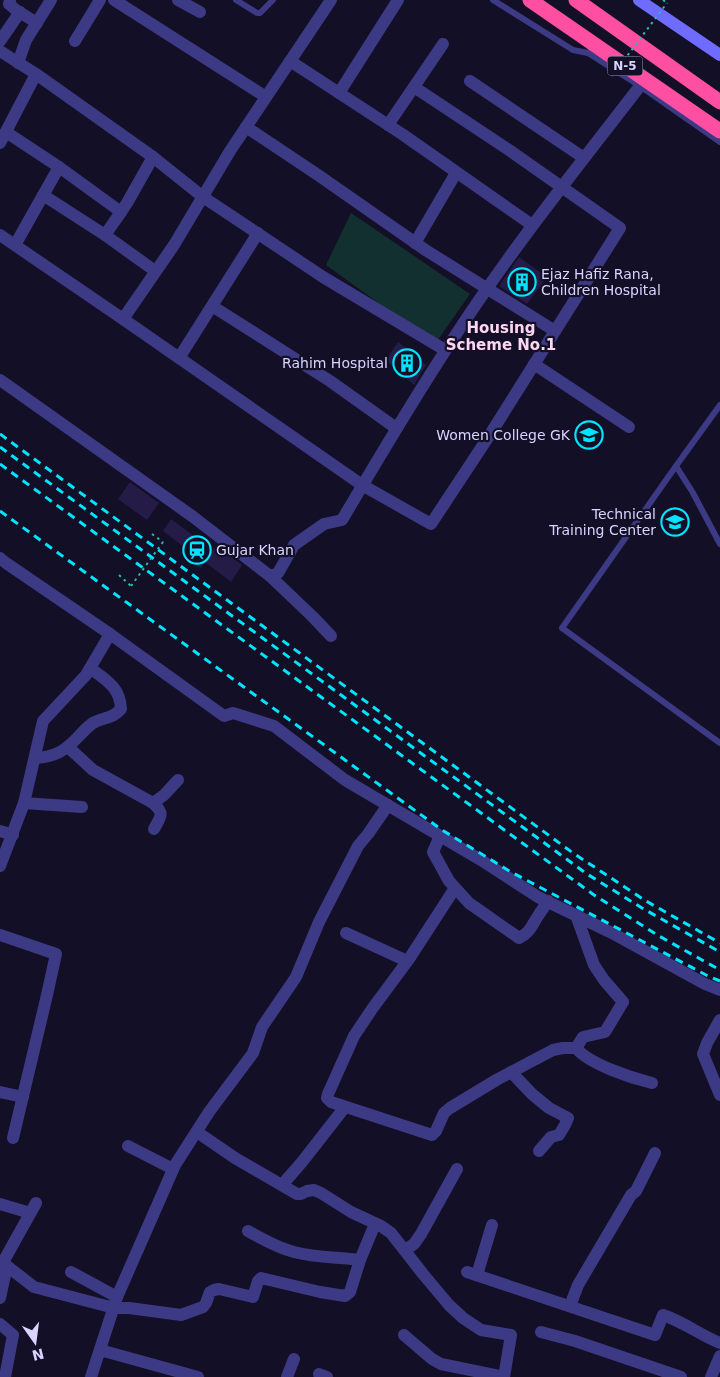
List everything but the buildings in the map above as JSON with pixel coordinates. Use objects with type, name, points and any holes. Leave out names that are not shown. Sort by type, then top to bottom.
[{"type":"highway","name":"N-5","points":[[530,0],[593,51],[720,131]]},
{"type":"highway","name":"N-5","points":[[583,3],[720,102]]},
{"type":"main road","points":[[640,0],[720,55]]},
{"type":"street","points":[[10,0],[9,4],[37,23]]},
{"type":"street","points":[[18,63],[26,40],[51,0]]},
{"type":"street","points":[[75,41],[100,0]]},
{"type":"street","points":[[114,0],[266,97]]},
{"type":"street","points":[[178,0],[200,12]]},
{"type":"street","points":[[123,319],[174,245],[230,151],[331,0]]},
{"type":"street","points":[[339,93],[398,0]]},
{"type":"street","points":[[0,42],[20,12]]},
{"type":"street","points":[[388,126],[443,44]]},
{"type":"street","points":[[0,51],[154,157],[203,197],[258,234],[323,277],[445,350]]},
{"type":"street","points":[[290,61],[532,225]]},
{"type":"street","points":[[36,74],[3,138],[59,167],[121,212]]},
{"type":"street","points":[[470,82],[584,158]]},
{"type":"street","points":[[270,576],[278,573],[294,545],[324,524],[342,520],[362,484],[445,350],[532,225],[644,84]]},
{"type":"street","points":[[0,235],[362,484],[431,524],[489,436],[620,228],[562,186],[414,87]]},
{"type":"street","points":[[246,127],[415,243],[555,331]]},
{"type":"street","points":[[105,235],[127,203],[154,157]]},
{"type":"street","points":[[15,245],[59,167]]},
{"type":"street","points":[[415,243],[456,173]]},
{"type":"street","points":[[43,194],[105,235],[155,272]]},
{"type":"street","points":[[179,358],[258,234]]},
{"type":"street","points":[[212,306],[330,381],[396,428]]},
{"type":"street","points":[[534,364],[629,427]]},
{"type":"street","points":[[0,380],[192,516],[270,576],[331,636]]},
{"type":"street","points":[[0,558],[224,716],[233,713],[274,726],[345,780],[538,896],[612,933],[705,984],[720,990]]},
{"type":"street","points":[[0,866],[24,804],[43,721],[86,674],[110,634]]},
{"type":"street","points":[[35,758],[56,754],[68,747],[93,723],[116,715],[121,709],[114,686],[90,668]]},
{"type":"street","points":[[68,747],[92,770],[153,803],[161,812],[154,829]]},
{"type":"street","points":[[153,803],[174,786],[178,780]]},
{"type":"street","points":[[24,804],[82,807]]},
{"type":"street","points":[[91,1377],[115,1303],[173,1169],[196,1132],[253,1053],[262,1027],[296,978],[319,922],[358,846],[388,805]]},
{"type":"street","points":[[0,831],[13,836]]},
{"type":"street","points":[[440,836],[433,852],[449,881],[469,903],[519,938],[526,935],[548,901]]},
{"type":"street","points":[[455,888],[359,1029],[338,1069],[327,1098],[331,1102],[345,1107],[432,1135],[444,1113],[450,1108],[553,1050],[576,1048]]},
{"type":"street","points":[[576,916],[594,965],[623,1002],[605,1032],[583,1037],[576,1048]]},
{"type":"street","points":[[346,933],[407,961]]},
{"type":"street","points":[[0,935],[56,954],[13,1138]]},
{"type":"street","points":[[720,1020],[703,1054],[714,1070],[720,1095]]},
{"type":"street","points":[[576,1048],[580,1054],[592,1061],[639,1080],[652,1083]]},
{"type":"street","points":[[511,1072],[532,1094],[549,1108],[568,1118],[559,1135],[551,1137],[539,1151]]},
{"type":"street","points":[[0,1092],[24,1097]]},
{"type":"street","points":[[282,1185],[345,1107]]},
{"type":"street","points":[[196,1132],[235,1158],[297,1194],[307,1190],[314,1190],[391,1233],[422,1274],[463,1318],[481,1330],[511,1335],[504,1377],[441,1364],[432,1359],[404,1335]]},
{"type":"street","points":[[128,1146],[173,1169]]},
{"type":"street","points":[[570,1306],[578,1285],[631,1195],[636,1191],[655,1153]]},
{"type":"street","points":[[405,1250],[416,1241],[458,1170]]},
{"type":"street","points":[[0,1204],[33,1208],[3,1264],[0,1298]]},
{"type":"street","points":[[3,1264],[34,1287],[115,1303],[129,1308],[181,1315],[203,1306],[210,1292],[214,1290],[220,1289],[253,1298],[260,1278],[326,1294],[344,1296],[350,1292],[360,1260],[376,1224]]},
{"type":"street","points":[[492,1225],[472,1273],[655,1335],[664,1315],[720,1343]]},
{"type":"street","points":[[248,1231],[261,1239],[295,1253],[360,1260]]},
{"type":"street","points":[[71,1272],[115,1303]]},
{"type":"street","points":[[0,1324],[13,1335],[6,1376]]},
{"type":"street","points":[[541,1332],[575,1341],[681,1377]]},
{"type":"street","points":[[100,1350],[198,1377]]},
{"type":"street","points":[[711,1377],[720,1356]]},
{"type":"street","points":[[287,1377],[294,1359]]},
{"type":"lane","points":[[236,0],[260,13],[274,0]]},
{"type":"lane","points":[[493,0],[573,50],[593,51]]},
{"type":"lane","points":[[644,84],[720,142]]},
{"type":"lane","points":[[720,405],[562,628],[720,744]]},
{"type":"lane","points":[[676,466],[720,544]]},
{"type":"path","points":[[612,76],[667,3],[663,0]]},
{"type":"path","points":[[119,575],[131,586],[163,542],[152,534]]},
{"type":"green space","points":[[351,213],[470,294],[435,344],[326,265]]},
{"type":"railway","points":[[0,434],[573,853],[646,901],[720,943]]},
{"type":"railway","points":[[0,447],[587,874],[642,908],[720,952]]},
{"type":"railway","points":[[0,464],[594,895],[659,936],[720,970]]},
{"type":"railway","points":[[0,511],[442,830],[511,872],[720,981]]},
{"type":"place","name":"Ejaz Hafiz Rana, Children Hospital","points":[[522,282]]},
{"type":"place","name":"Rahim Hospital","points":[[407,363]]},
{"type":"place","name":"Women College GK","points":[[589,435]]},
{"type":"place","name":"Technical Training Center","points":[[675,522]]},
{"type":"place","name":"Gujar Khan","points":[[197,550]]},
{"type":"district","name":"Housing Scheme No.1","points":[[501,336]]}]
